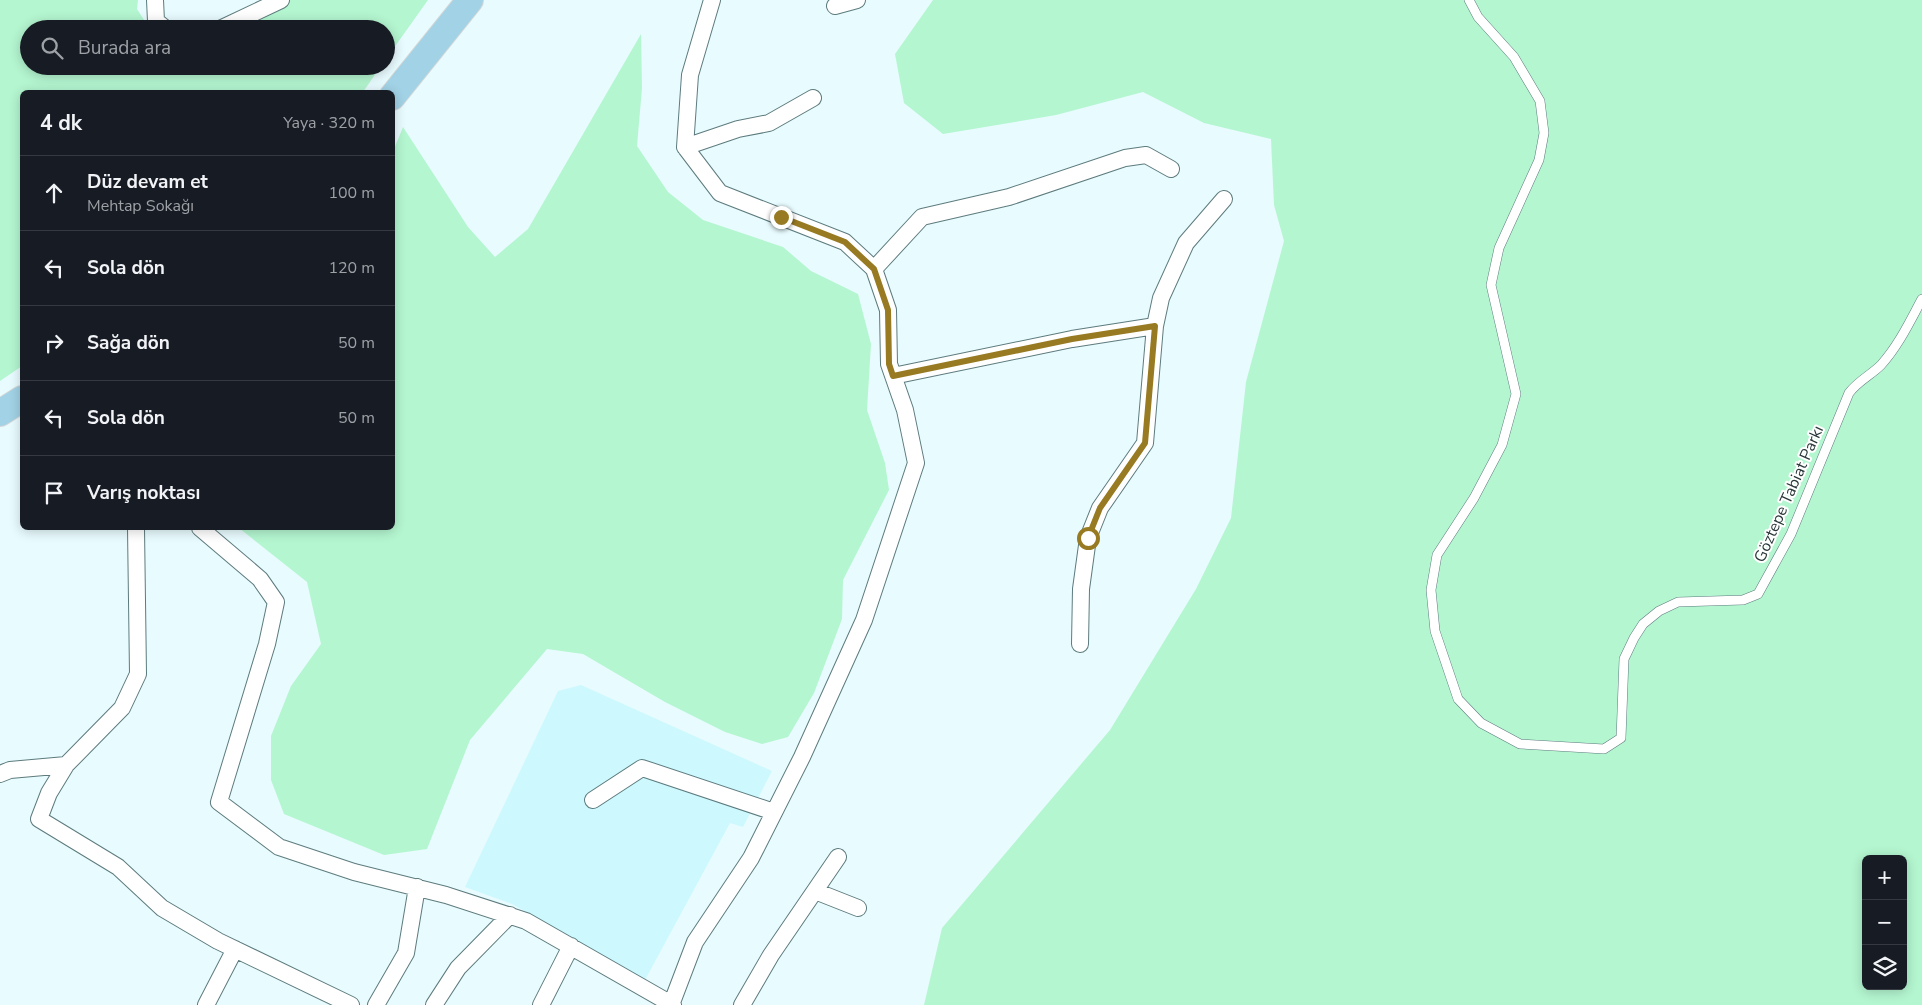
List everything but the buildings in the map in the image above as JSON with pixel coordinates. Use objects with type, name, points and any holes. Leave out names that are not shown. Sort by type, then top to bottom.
[{"type":"main road","points":[[395,94],[470,0]]},
{"type":"main road","points":[[0,413],[20,400]]},
{"type":"street","points":[[155,0],[156,20]]},
{"type":"street","points":[[239,20],[281,0]]},
{"type":"street","points":[[202,530],[260,579],[276,602],[267,644],[219,802],[279,847],[354,872],[417,887],[526,921],[672,1005],[695,942],[751,858],[864,620],[916,463],[905,410],[889,364],[888,310],[874,269],[845,242],[720,193],[685,146],[690,75],[712,0]]},
{"type":"street","points":[[836,6],[857,0]]},
{"type":"street","points":[[685,146],[738,129],[769,123],[813,98]]},
{"type":"street","points":[[874,269],[922,217],[1009,197],[1124,158],[1146,155],[1171,169]]},
{"type":"street","points":[[1080,644],[1081,589],[1088,538],[1100,508],[1145,443],[1155,326],[1161,298],[1186,243],[1224,199]]},
{"type":"street","points":[[893,376],[1072,339],[1155,326]]},
{"type":"street","points":[[136,530],[138,674],[122,708],[66,765],[49,793],[39,819],[118,867],[162,908],[235,949],[351,1005]]},
{"type":"street","points":[[0,774],[10,770],[66,765]]},
{"type":"street","points":[[593,800],[642,768],[774,812]]},
{"type":"street","points":[[742,1005],[771,954],[838,857]]},
{"type":"street","points":[[376,1005],[406,953],[417,887]]},
{"type":"street","points":[[815,891],[858,908]]},
{"type":"street","points":[[434,1005],[458,968],[510,915]]},
{"type":"street","points":[[541,1005],[571,946]]},
{"type":"street","points":[[206,1005],[235,949]]},
{"type":"lane","name":"Göztepe Tabiat Parkı","points":[[1469,0],[1478,17],[1514,57],[1540,101],[1544,133],[1539,160],[1499,248],[1491,285],[1516,394],[1502,445],[1474,498],[1437,555],[1431,590],[1435,630],[1458,699],[1477,720],[1520,744],[1604,749],[1621,738],[1624,659],[1643,624],[1659,611],[1678,602],[1743,600],[1758,594],[1791,534],[1849,393],[1858,382],[1880,366],[1906,331],[1922,298]]},
{"type":"shaded area","points":[[581,685],[772,771],[743,827],[730,823],[645,980],[512,904],[465,887],[558,691]]},
{"type":"green space","points":[[0,0],[138,0],[137,9],[144,20],[20,20],[20,75],[375,75],[364,90],[20,90],[20,367],[0,381]]},
{"type":"green space","points":[[282,0],[428,0],[395,46],[395,20],[256,20]]},
{"type":"green space","points":[[933,0],[1922,0],[1922,1005],[924,1005],[942,928],[1110,730],[1196,589],[1231,518],[1246,382],[1284,241],[1274,205],[1271,139],[1204,123],[1143,92],[1056,115],[943,134],[904,103],[895,54]]},
{"type":"green space","points":[[641,34],[642,88],[637,146],[668,192],[703,220],[783,247],[811,271],[858,294],[871,344],[867,410],[885,463],[889,490],[843,580],[842,619],[814,693],[788,737],[762,744],[725,732],[665,702],[583,654],[547,649],[470,740],[427,849],[384,855],[284,814],[271,780],[271,736],[291,686],[321,644],[307,582],[242,530],[395,530],[395,147],[403,127],[468,227],[495,257],[528,229]]},
{"type":"route","points":[[781,217],[845,242],[874,269],[888,310],[889,364],[893,376],[1072,339],[1155,326],[1145,443],[1100,508],[1088,538]]}]
